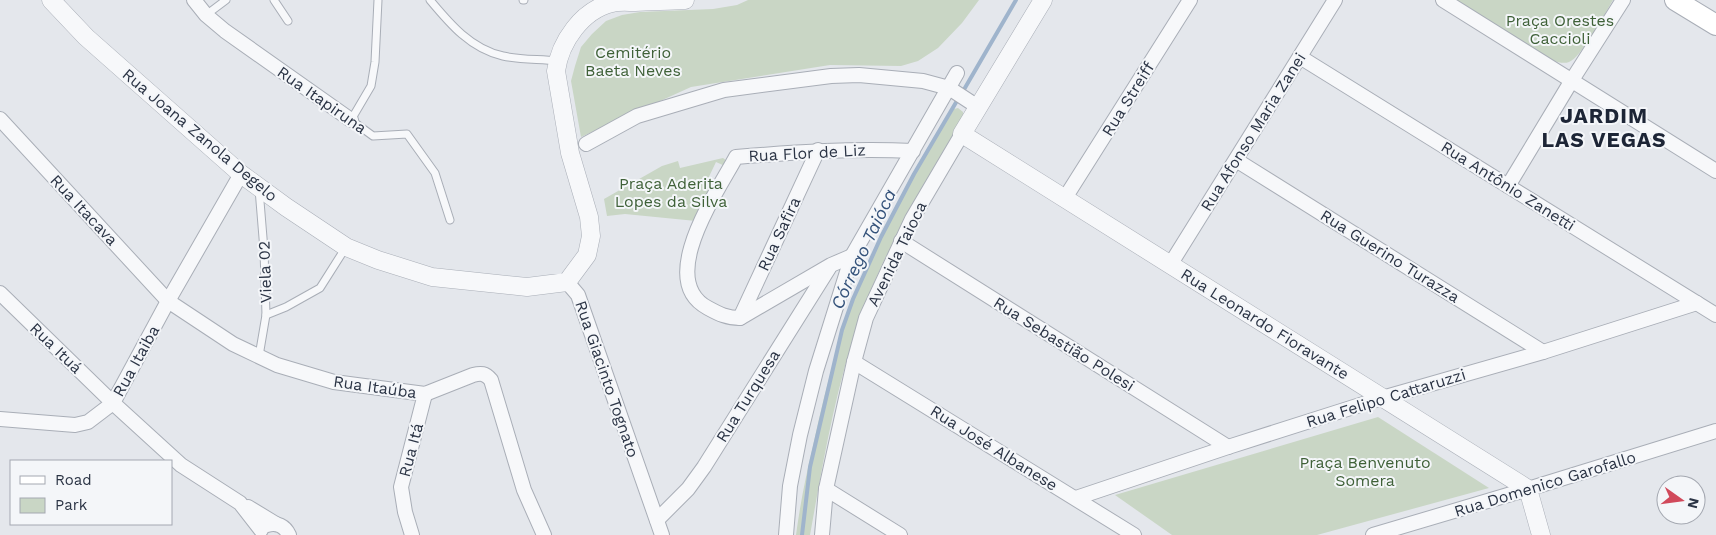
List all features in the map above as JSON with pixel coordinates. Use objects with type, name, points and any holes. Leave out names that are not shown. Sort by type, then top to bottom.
[{"type":"main road","points":[[1675,0],[1716,26]]},
{"type":"street","name":"Rua Joana Zanola Degelo","points":[[51,0],[86,38],[242,174],[346,246],[378,260],[432,277],[527,287],[567,282]]},
{"type":"street","name":"Rua Itapiruna","points":[[194,0],[206,15],[225,32],[351,120]]},
{"type":"street","points":[[557,60],[578,24],[596,9],[610,1],[685,0]]},
{"type":"street","name":"Avenida Taioca","points":[[822,535],[826,489],[854,362],[866,318],[901,242],[962,134],[963,97],[1043,0]]},
{"type":"street","name":"Rua Streiff","points":[[1065,198],[1190,0]]},
{"type":"street","name":"Rua Afonso Maria Zanei","points":[[1170,264],[1335,0]]},
{"type":"street","points":[[1443,0],[1716,171]]},
{"type":"street","points":[[1508,186],[1623,0]]},
{"type":"street","name":"Rua Antônio Zanetti","points":[[1300,57],[1716,315]]},
{"type":"street","name":"Rua Giacinto Tognato","points":[[557,60],[556,71],[570,153],[589,216],[591,236],[587,255],[567,282],[578,295],[662,535]]},
{"type":"street","points":[[957,73],[963,97]]},
{"type":"street","points":[[586,144],[637,116],[724,90],[831,76],[859,75],[923,81],[963,97]]},
{"type":"street","points":[[786,535],[790,486],[800,435],[816,370],[852,256],[913,150],[963,97]]},
{"type":"street","name":"Rua Itacava","points":[[0,119],[168,302]]},
{"type":"street","name":"Rua Leonardo Fioravante","points":[[962,134],[1528,489]]},
{"type":"street","name":"Rua Flor de Liz","points":[[740,318],[721,315],[702,305],[694,297],[687,275],[687,260],[691,244],[736,158],[818,150],[913,150]]},
{"type":"street","name":"Rua Safira","points":[[740,318],[818,150]]},
{"type":"street","name":"Rua Guerino Turazza","points":[[1236,160],[1543,352]]},
{"type":"street","name":"Rua Itaiba","points":[[242,174],[168,302],[113,403],[181,465],[240,503],[260,532]]},
{"type":"street","name":"Rua Sebastião Polesi","points":[[901,242],[1228,447]]},
{"type":"street","points":[[740,318],[830,265],[852,256]]},
{"type":"street","name":"Rua Turquesa","points":[[657,520],[688,489],[704,467],[830,265]]},
{"type":"street","name":"Rua Ituá","points":[[0,293],[113,403]]},
{"type":"street","name":"Rua Itaúba","points":[[168,302],[233,344],[277,365],[334,382],[425,394],[473,375],[481,373],[487,375],[491,380],[524,490],[544,535]]},
{"type":"street","name":"Rua Felipo Cattaruzzi","points":[[1076,498],[1382,398],[1543,352],[1696,303]]},
{"type":"street","name":"Rua José Albanese","points":[[854,362],[1134,535]]},
{"type":"street","name":"Rua Itá","points":[[412,535],[404,512],[401,487],[425,394]]},
{"type":"street","points":[[0,419],[76,425],[88,422],[113,403]]},
{"type":"street","name":"Rua Domenico Garofallo","points":[[1373,535],[1716,431]]},
{"type":"street","points":[[826,489],[900,535]]},
{"type":"street","points":[[1528,489],[1541,535]]},
{"type":"street","points":[[240,503],[286,531]]},
{"type":"street","points":[[260,532],[265,526],[286,531]]},
{"type":"lane","points":[[206,15],[226,0]]},
{"type":"lane","points":[[274,0],[288,21]]},
{"type":"lane","points":[[351,120],[371,86],[375,62],[378,0]]},
{"type":"lane","points":[[430,0],[450,24],[470,42],[486,51],[504,57],[557,60]]},
{"type":"lane","name":"Rua Itapiruna","points":[[351,120],[373,136],[407,134],[435,173],[450,220]]},
{"type":"lane","name":"Viela 02","points":[[259,187],[264,250],[266,315],[259,356]]},
{"type":"lane","points":[[266,315],[286,307],[320,288],[346,246]]},
{"type":"green space","name":"Cemitério Baeta Neves","points":[[748,0],[979,0],[962,23],[938,48],[918,61],[901,66],[830,65],[691,87],[581,137],[571,81],[581,47],[606,21],[622,15],[640,12],[713,9],[737,5]]},
{"type":"green space","name":"Praça Orestes Caccioli","points":[[1456,0],[1613,0],[1580,52],[1569,62],[1561,63],[1553,61]]},
{"type":"green space","points":[[958,108],[963,112],[963,118],[893,242],[869,294],[859,321],[836,400],[810,535],[796,535],[803,490],[819,417],[834,360],[852,304],[874,250],[895,208],[954,109]]},
{"type":"green space","name":"Praça Aderita Lopes da Silva","points":[[723,158],[727,161],[725,166],[716,162],[705,185],[713,189],[696,221],[625,214],[607,216],[604,199],[662,166],[678,161],[680,168]]},
{"type":"green space","name":"Praça Benvenuto Somera","points":[[1378,417],[1489,488],[1317,535],[1172,535],[1115,495]]},
{"type":"waterway","name":"Córrego Taióca","points":[[962,93],[1016,0]]},
{"type":"waterway","name":"Córrego Taióca","points":[[802,535],[810,467],[842,330],[853,299],[881,237],[914,174],[958,99]]},
{"type":"district","name":"JARDIM LAS VEGAS","points":[[1604,127]]}]
